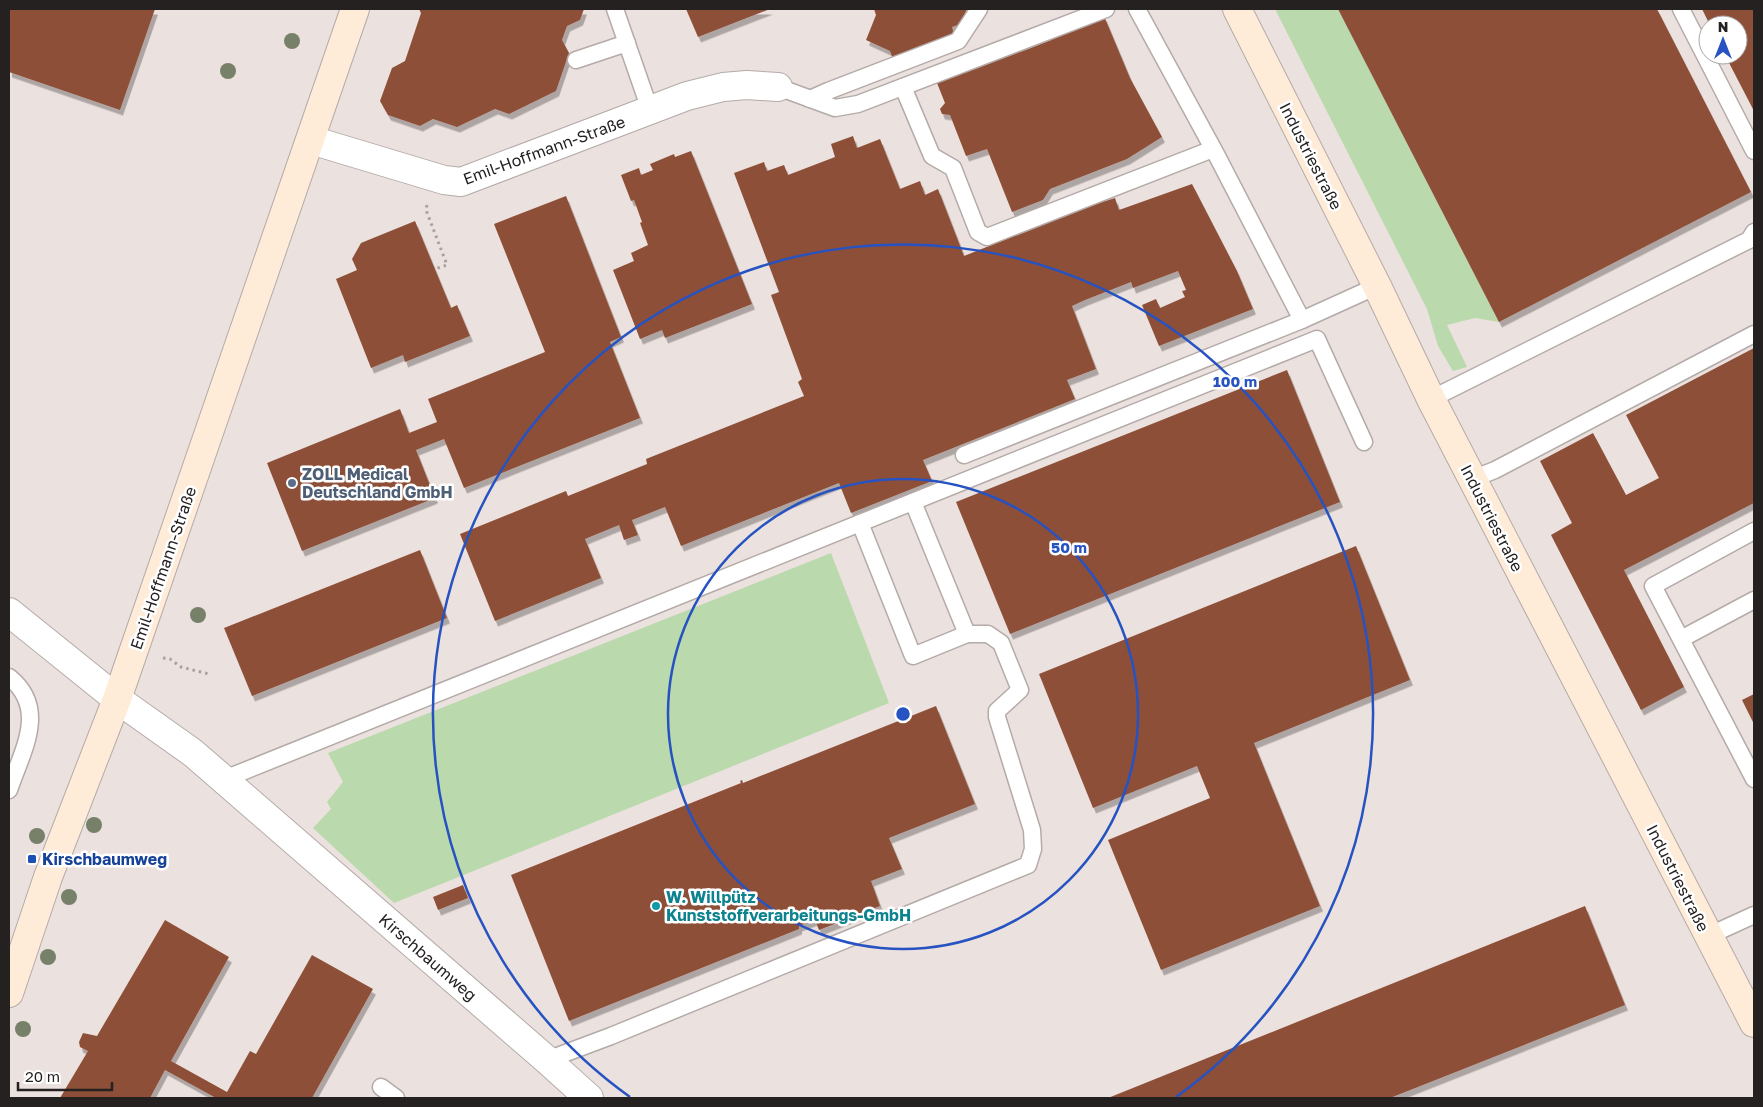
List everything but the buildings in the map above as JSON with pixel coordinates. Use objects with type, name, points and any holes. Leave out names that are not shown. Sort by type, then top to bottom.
[{"type":"main road","name":"Emil-Hoffmann-Straße","points":[[9,993],[48,877],[117,700],[355,9]]},
{"type":"main road","name":"Industriestraße","points":[[1237,9],[1378,286],[1431,400],[1754,1024]]},
{"type":"street","name":"Emil-Hoffmann-Straße","points":[[311,140],[435,178],[455,182],[468,180],[687,96],[746,85],[778,88]]},
{"type":"street","name":"Kirschbaumweg","points":[[9,612],[117,700],[193,753],[589,1098]]},
{"type":"lane","points":[[615,9],[650,110]]},
{"type":"lane","points":[[810,99],[958,41],[979,9]]},
{"type":"lane","points":[[778,88],[835,108],[858,104],[1106,9]]},
{"type":"lane","points":[[1137,9],[1213,149],[1302,320]]},
{"type":"lane","points":[[1681,9],[1754,151]]},
{"type":"lane","points":[[576,60],[627,43]]},
{"type":"lane","points":[[903,87],[932,156],[952,168],[978,232],[987,237],[1213,149]]},
{"type":"lane","points":[[1431,400],[1749,240],[1754,232]]},
{"type":"lane","points":[[964,455],[1302,320],[1378,286]]},
{"type":"lane","points":[[1472,480],[1495,470],[1754,334]]},
{"type":"lane","points":[[222,780],[1317,339],[1364,442]]},
{"type":"lane","points":[[913,502],[967,634]]},
{"type":"lane","points":[[547,1060],[1028,865],[1033,850],[1032,830],[997,717],[997,711],[1020,690],[1001,642],[988,634],[967,634],[913,656],[860,523]]},
{"type":"lane","points":[[1754,531],[1653,586],[1754,779]]},
{"type":"lane","points":[[1681,639],[1754,600]]},
{"type":"lane","points":[[9,677],[24,695],[31,711],[30,731],[9,790]]},
{"type":"lane","points":[[1708,936],[1754,915]]},
{"type":"lane","points":[[381,1087],[396,1098]]},
{"type":"path","points":[[435,178],[426,210],[447,265],[435,269]]},
{"type":"path","points":[[163,658],[170,659],[181,667],[209,674]]},
{"type":"green space","points":[[1275,9],[1338,9],[1499,322],[1475,318],[1447,325],[1467,367],[1453,371],[1438,346],[1427,309]]},
{"type":"green space","points":[[831,553],[889,703],[394,903],[313,828],[331,809],[327,802],[343,782],[328,753]]},
{"type":"place","name":"ZOLL Medical Deutschland GmbH","points":[[292,483]]},
{"type":"place","name":"Kirschbaumweg","points":[[32,859]]},
{"type":"place","name":"W. Willpütz Kunststoffverarbeitungs-GmbH","points":[[656,906]]}]
